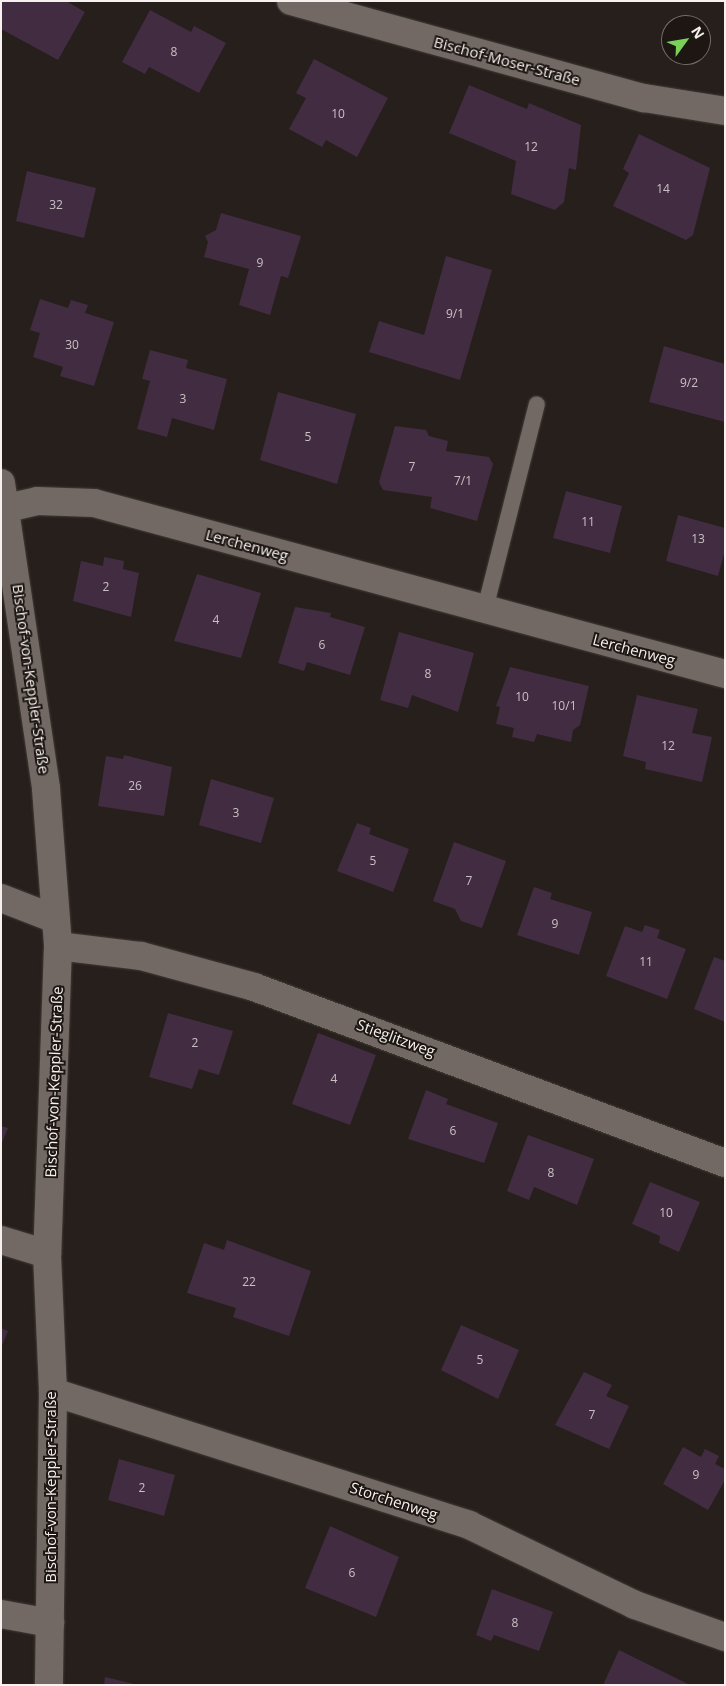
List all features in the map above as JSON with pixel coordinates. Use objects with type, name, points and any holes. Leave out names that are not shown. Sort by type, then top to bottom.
[{"type":"street","name":"Bischof-Moser-Straße","points":[[291,1],[644,98],[725,111]]},
{"type":"street","name":"Lerchenweg","points":[[4,495],[37,501],[94,503],[725,674]]},
{"type":"street","name":"Bischof-von-Keppler-Straße","points":[[4,495],[46,789],[58,946],[47,1254],[53,1392],[49,1685]]},
{"type":"street","points":[[1,898],[55,919]]},
{"type":"street","name":"Stieglitzweg","points":[[58,946],[141,956],[254,987],[725,1164]]},
{"type":"street","points":[[1,1240],[47,1254]]},
{"type":"street","name":"Storchenweg","points":[[53,1392],[469,1525],[635,1605],[725,1637]]},
{"type":"street","points":[[1,1614],[50,1622]]},
{"type":"lane","points":[[485,609],[537,404]]},
{"type":"building","points":[[1,1],[66,1],[85,12],[58,60],[1,29]]},
{"type":"building","points":[[150,10],[191,32],[194,26],[226,43],[199,93],[149,67],[145,74],[122,62]]},
{"type":"building","points":[[314,59],[388,98],[357,157],[326,140],[322,147],[289,129],[306,98],[296,93]]},
{"type":"building","points":[[469,85],[527,109],[529,103],[581,125],[576,170],[569,168],[564,202],[555,210],[511,194],[516,161],[449,133]]},
{"type":"building","points":[[639,134],[710,168],[693,235],[686,240],[613,206],[629,173],[623,169]]},
{"type":"building","points":[[27,171],[96,188],[84,238],[16,221]]},
{"type":"building","points":[[221,213],[301,236],[288,278],[281,276],[270,315],[239,305],[249,269],[204,257],[208,242],[205,236],[216,230]]},
{"type":"building","points":[[446,256],[492,270],[460,380],[369,352],[379,321],[424,335]]},
{"type":"building","points":[[40,299],[68,308],[71,300],[88,305],[85,313],[114,322],[94,386],[60,376],[63,367],[33,357],[40,333],[30,330]]},
{"type":"building","points":[[664,346],[725,364],[725,422],[649,402]]},
{"type":"building","points":[[150,350],[188,360],[186,368],[227,379],[214,430],[172,418],[167,437],[137,429],[150,381],[142,379]]},
{"type":"building","points":[[278,392],[356,414],[337,484],[260,460]]},
{"type":"building","points":[[395,426],[426,430],[429,436],[448,441],[446,451],[489,457],[493,464],[477,521],[430,508],[432,497],[383,490],[379,482]]},
{"type":"building","points":[[566,491],[622,506],[610,553],[553,538]]},
{"type":"building","points":[[678,515],[725,528],[725,550],[718,576],[666,561]]},
{"type":"building","points":[[104,557],[124,561],[123,569],[139,573],[131,617],[73,601],[81,561],[103,566]]},
{"type":"building","points":[[197,574],[261,593],[241,658],[174,641]]},
{"type":"building","points":[[295,607],[331,613],[330,617],[365,627],[350,675],[307,662],[304,671],[278,663]]},
{"type":"building","points":[[399,632],[474,653],[458,712],[412,695],[408,708],[380,700]]},
{"type":"building","points":[[510,667],[589,686],[580,725],[573,730],[571,742],[537,734],[534,742],[512,737],[514,728],[496,724],[500,707],[496,706]]},
{"type":"building","points":[[637,695],[698,709],[692,733],[712,737],[702,782],[645,769],[646,762],[623,756]]},
{"type":"building","points":[[124,755],[172,767],[164,816],[98,806],[106,756],[123,759]]},
{"type":"building","points":[[211,779],[274,798],[261,843],[199,825]]},
{"type":"building","points":[[357,823],[371,828],[369,834],[409,849],[393,892],[337,871]]},
{"type":"building","points":[[454,842],[506,861],[482,928],[461,921],[455,909],[433,901]]},
{"type":"building","points":[[534,887],[552,893],[550,899],[592,912],[579,955],[517,935]]},
{"type":"building","points":[[645,925],[660,930],[657,938],[686,949],[667,999],[606,976],[625,926],[642,932]]},
{"type":"building","points":[[714,957],[725,961],[725,1022],[694,1009]]},
{"type":"building","points":[[168,1013],[233,1031],[219,1075],[199,1069],[192,1089],[149,1077]]},
{"type":"building","points":[[318,1033],[376,1055],[350,1125],[292,1104]]},
{"type":"building","points":[[426,1090],[448,1099],[446,1104],[498,1123],[484,1163],[408,1139]]},
{"type":"building","points":[[1,1126],[8,1128],[1,1145]]},
{"type":"building","points":[[528,1135],[594,1159],[577,1205],[534,1187],[529,1200],[507,1191]]},
{"type":"building","points":[[650,1182],[700,1202],[679,1252],[659,1243],[660,1236],[632,1224]]},
{"type":"building","points":[[227,1240],[311,1271],[289,1336],[233,1317],[236,1308],[187,1293],[204,1243],[224,1250]]},
{"type":"building","points":[[461,1325],[519,1350],[498,1399],[441,1370]]},
{"type":"building","points":[[1,1328],[8,1331],[1,1348]]},
{"type":"building","points":[[584,1372],[612,1385],[606,1396],[629,1406],[609,1449],[555,1425]]},
{"type":"building","points":[[683,1447],[701,1457],[705,1449],[719,1456],[715,1464],[725,1469],[725,1480],[708,1510],[663,1484]]},
{"type":"building","points":[[119,1459],[175,1475],[164,1516],[108,1500]]},
{"type":"building","points":[[330,1526],[399,1557],[376,1617],[305,1588]]},
{"type":"building","points":[[492,1589],[553,1612],[539,1651],[494,1635],[491,1641],[476,1635]]},
{"type":"building","points":[[619,1650],[690,1685],[603,1685]]},
{"type":"building","points":[[105,1677],[134,1684],[134,1685],[104,1685]]}]
